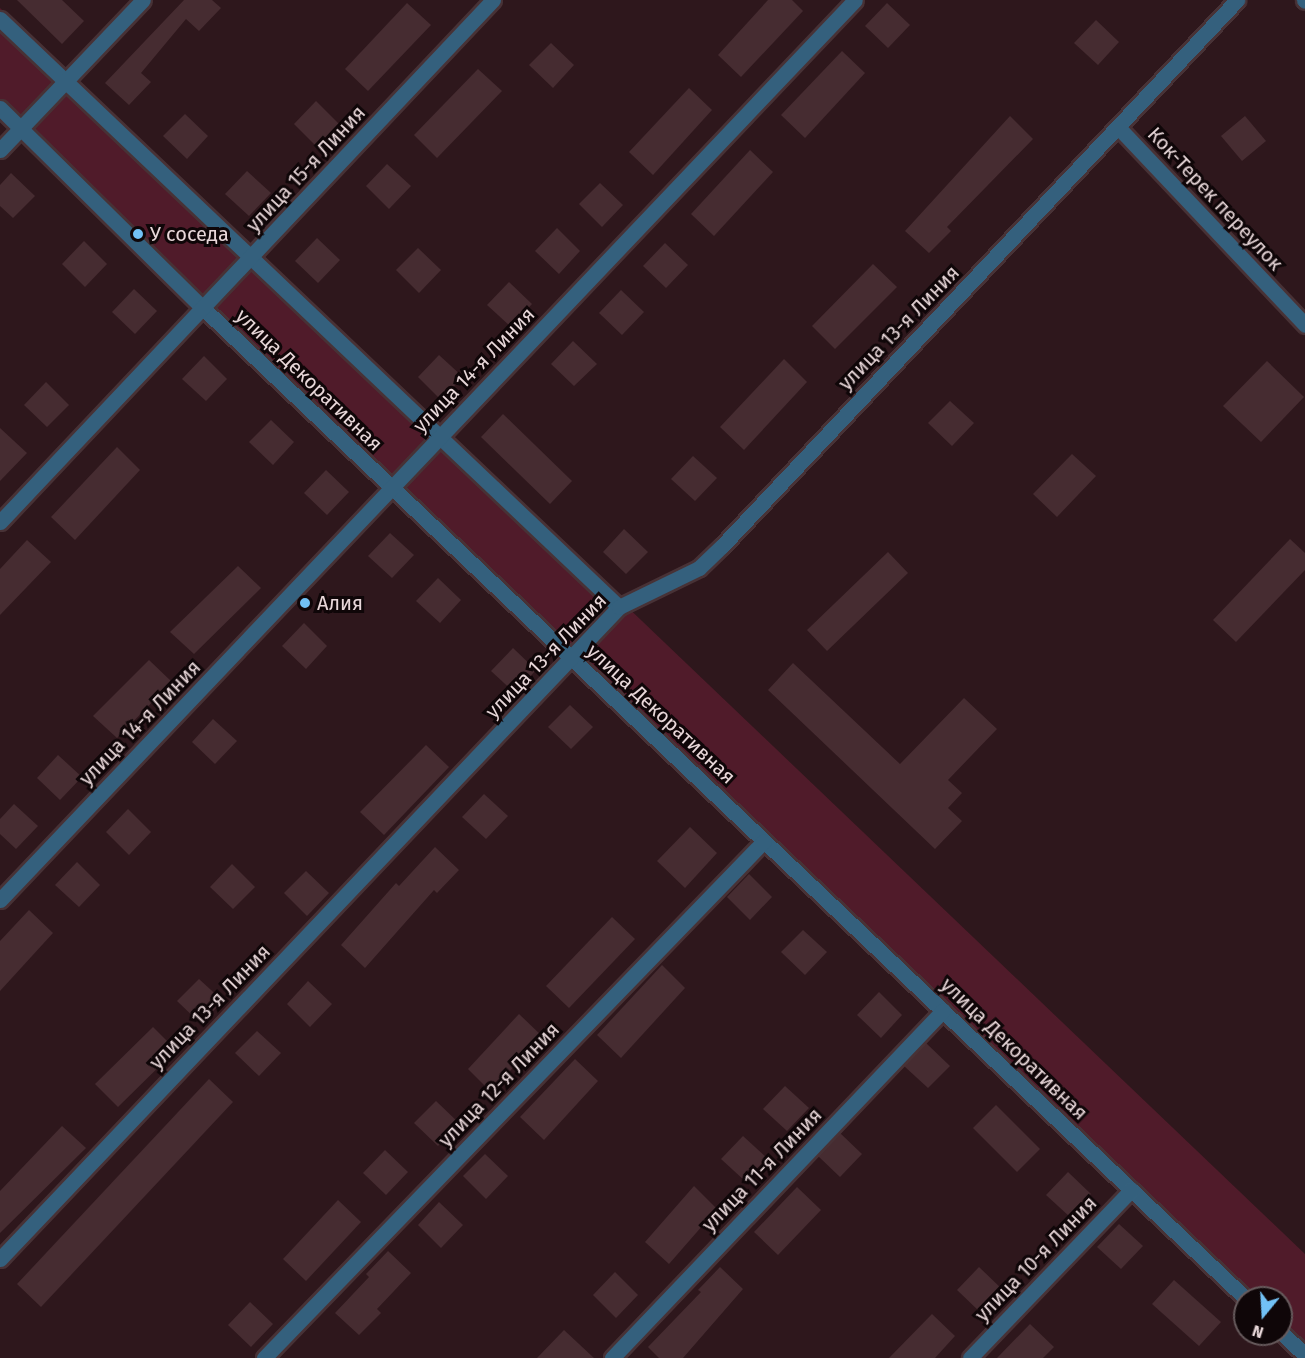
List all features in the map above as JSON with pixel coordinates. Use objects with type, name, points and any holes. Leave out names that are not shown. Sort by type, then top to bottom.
[{"type":"street","points":[[0,150],[143,0]]},
{"type":"street","name":"улица 15-я Линия","points":[[0,522],[204,309],[493,0]]},
{"type":"street","name":"улица 14-я Линия","points":[[0,900],[855,0]]},
{"type":"street","name":"улица 13-я Линия","points":[[0,1259],[619,607],[699,568],[714,554],[1119,128],[1237,0]]},
{"type":"street","points":[[0,20],[619,607]]},
{"type":"street","name":"улица Декоративная","points":[[0,108],[204,309],[1233,1287]]},
{"type":"street","name":"Кок-Терек переулок","points":[[1119,128],[1305,325]]},
{"type":"street","name":"улица 12-я Линия","points":[[264,1358],[764,841]]},
{"type":"street","name":"улица 11-я Линия","points":[[612,1358],[943,1011]]},
{"type":"street","name":"улица 10-я Линия","points":[[970,1358],[1131,1190]]},
{"type":"street","points":[[1293,1344],[1305,1355]]},
{"type":"shaded area","points":[[0,8],[1305,1254],[1305,1342],[1293,1330],[1293,1286],[1245,1286],[0,105]]},
{"type":"building","points":[[17,0],[62,0],[84,21],[62,44]]},
{"type":"building","points":[[184,0],[212,0],[221,8],[199,31],[186,19],[141,73],[151,82],[129,105],[105,83]]},
{"type":"building","points":[[768,0],[792,0],[803,11],[741,77],[718,55]]},
{"type":"building","points":[[407,3],[431,25],[368,91],[345,69]]},
{"type":"building","points":[[887,3],[910,25],[888,48],[865,26]]},
{"type":"building","points":[[1096,20],[1119,42],[1098,65],[1074,43]]},
{"type":"building","points":[[551,43],[574,65],[553,88],[529,65]]},
{"type":"building","points":[[842,51],[865,73],[805,138],[781,115]]},
{"type":"building","points":[[478,69],[502,91],[437,158],[414,135]]},
{"type":"building","points":[[689,88],[712,110],[653,175],[629,152]]},
{"type":"building","points":[[316,101],[339,124],[317,147],[294,124]]},
{"type":"building","points":[[185,114],[208,136],[187,159],[163,136]]},
{"type":"building","points":[[1010,116],[1033,139],[947,227],[951,231],[929,253],[905,231]]},
{"type":"building","points":[[1245,116],[1266,141],[1242,161],[1221,136]]},
{"type":"building","points":[[750,150],[773,172],[714,236],[691,214]]},
{"type":"building","points":[[387,164],[411,186],[389,209],[366,186]]},
{"type":"building","points":[[247,171],[271,193],[249,216],[225,194]]},
{"type":"building","points":[[11,173],[35,196],[13,218],[0,206],[0,185]]},
{"type":"building","points":[[600,183],[623,205],[602,227],[579,204]]},
{"type":"building","points":[[557,228],[580,251],[559,274],[535,251]]},
{"type":"building","points":[[317,238],[340,260],[318,283],[295,261]]},
{"type":"building","points":[[84,241],[107,264],[85,287],[62,264]]},
{"type":"building","points":[[665,243],[688,265],[666,288],[643,266]]},
{"type":"building","points":[[418,248],[441,270],[419,293],[396,270]]},
{"type":"building","points":[[873,264],[897,287],[835,349],[812,326]]},
{"type":"building","points":[[509,282],[532,304],[511,327],[487,305]]},
{"type":"building","points":[[134,289],[157,311],[135,334],[112,312]]},
{"type":"building","points":[[621,290],[644,312],[622,335],[599,313]]},
{"type":"building","points":[[573,341],[597,364],[574,386],[551,364]]},
{"type":"building","points":[[439,355],[463,377],[441,400],[418,377]]},
{"type":"building","points":[[204,356],[227,379],[206,401],[182,379]]},
{"type":"building","points":[[784,359],[807,382],[744,450],[720,427]]},
{"type":"building","points":[[1267,361],[1304,397],[1261,442],[1223,406]]},
{"type":"building","points":[[46,382],[69,405],[47,427],[24,405]]},
{"type":"building","points":[[950,401],[974,423],[952,446],[928,423]]},
{"type":"building","points":[[503,414],[572,481],[550,504],[481,437]]},
{"type":"building","points":[[271,420],[294,442],[273,465],[249,442]]},
{"type":"building","points":[[0,428],[27,453],[0,481]]},
{"type":"building","points":[[117,447],[140,470],[75,540],[51,517]]},
{"type":"building","points":[[1072,454],[1096,476],[1057,517],[1033,494]]},
{"type":"building","points":[[693,456],[717,478],[695,501],[671,479]]},
{"type":"building","points":[[326,470],[349,492],[327,515],[304,493]]},
{"type":"building","points":[[624,529],[648,552],[626,574],[603,552]]},
{"type":"building","points":[[390,533],[414,555],[392,578],[368,556]]},
{"type":"building","points":[[1290,539],[1305,553],[1305,570],[1236,642],[1213,620]]},
{"type":"building","points":[[27,540],[51,562],[0,615],[0,569]]},
{"type":"building","points":[[888,552],[908,573],[827,651],[807,630]]},
{"type":"building","points":[[238,566],[261,588],[194,654],[170,632]]},
{"type":"building","points":[[438,578],[461,600],[440,623],[416,601]]},
{"type":"building","points":[[304,623],[327,646],[306,669],[282,646]]},
{"type":"building","points":[[513,648],[536,670],[515,693],[491,671]]},
{"type":"building","points":[[149,660],[172,682],[117,738],[93,716]]},
{"type":"building","points":[[793,663],[900,764],[964,698],[997,729],[948,780],[962,793],[948,808],[962,821],[935,849],[768,690]]},
{"type":"building","points":[[570,705],[593,727],[571,749],[548,727]]},
{"type":"building","points":[[213,719],[237,741],[215,764],[192,742]]},
{"type":"building","points":[[426,745],[449,767],[384,835],[360,812]]},
{"type":"building","points":[[58,755],[82,777],[60,800],[37,778]]},
{"type":"building","points":[[484,794],[508,816],[486,839],[462,817]]},
{"type":"building","points":[[14,804],[38,826],[16,849],[0,834],[0,819]]},
{"type":"building","points":[[128,809],[151,832],[129,855],[106,832]]},
{"type":"building","points":[[690,827],[717,853],[685,888],[657,861]]},
{"type":"building","points":[[435,847],[459,870],[437,893],[434,890],[365,968],[341,945],[396,883],[399,886]]},
{"type":"building","points":[[77,862],[100,885],[79,907],[55,885]]},
{"type":"building","points":[[232,864],[255,887],[233,909],[210,887]]},
{"type":"building","points":[[306,871],[329,893],[307,916],[284,893]]},
{"type":"building","points":[[749,874],[772,897],[750,920],[727,897]]},
{"type":"building","points":[[29,910],[53,933],[0,991],[0,941]]},
{"type":"building","points":[[612,917],[635,939],[569,1008],[546,986]]},
{"type":"building","points":[[803,930],[827,952],[805,975],[781,952]]},
{"type":"building","points":[[662,965],[685,988],[621,1058],[597,1035]]},
{"type":"building","points":[[199,979],[223,1001],[201,1024],[177,1001]]},
{"type":"building","points":[[308,981],[332,1004],[310,1027],[287,1004]]},
{"type":"building","points":[[879,992],[902,1015],[881,1038],[857,1015]]},
{"type":"building","points":[[519,1014],[542,1036],[491,1092],[468,1069]]},
{"type":"building","points":[[153,1027],[176,1050],[118,1107],[95,1084]]},
{"type":"building","points":[[257,1031],[281,1053],[259,1076],[235,1053]]},
{"type":"building","points":[[926,1043],[950,1066],[928,1088],[904,1066]]},
{"type":"building","points":[[575,1059],[598,1081],[544,1140],[520,1117]]},
{"type":"building","points":[[209,1079],[233,1102],[41,1307],[17,1284]]},
{"type":"building","points":[[785,1086],[809,1108],[787,1131],[763,1109]]},
{"type":"building","points":[[436,1101],[459,1123],[438,1146],[414,1123]]},
{"type":"building","points":[[996,1105],[1040,1149],[1017,1172],[973,1128]]},
{"type":"building","points":[[62,1126],[86,1148],[0,1233],[0,1191]]},
{"type":"building","points":[[840,1133],[862,1154],[840,1177],[818,1156]]},
{"type":"building","points":[[743,1136],[767,1158],[745,1181],[721,1159]]},
{"type":"building","points":[[385,1150],[408,1172],[386,1195],[363,1173]]},
{"type":"building","points":[[485,1154],[508,1176],[486,1199],[463,1176]]},
{"type":"building","points":[[1068,1172],[1091,1194],[1070,1217],[1046,1195]]},
{"type":"building","points":[[694,1186],[717,1209],[669,1264],[645,1242]]},
{"type":"building","points":[[797,1187],[821,1210],[778,1255],[754,1232]]},
{"type":"building","points":[[338,1200],[361,1222],[306,1281],[283,1259]]},
{"type":"building","points":[[439,1202],[463,1225],[441,1248],[418,1225]]},
{"type":"building","points":[[1119,1224],[1143,1246],[1121,1269],[1097,1247]]},
{"type":"building","points":[[388,1251],[411,1273],[377,1309],[381,1313],[359,1335],[335,1313],[369,1277],[366,1274]]},
{"type":"building","points":[[720,1267],[743,1289],[683,1358],[659,1358],[648,1347],[701,1292],[698,1290]]},
{"type":"building","points":[[979,1267],[1003,1290],[981,1313],[957,1290]]},
{"type":"building","points":[[615,1272],[638,1295],[616,1318],[593,1295]]},
{"type":"building","points":[[1174,1280],[1221,1322],[1199,1346],[1152,1304]]},
{"type":"building","points":[[250,1302],[273,1324],[251,1347],[228,1325]]},
{"type":"building","points":[[932,1314],[955,1336],[935,1358],[889,1358]]},
{"type":"building","points":[[1030,1324],[1054,1347],[1043,1358],[997,1358]]},
{"type":"building","points":[[564,1330],[594,1358],[537,1358]]},
{"type":"place","name":"У соседа","points":[[138,234]]},
{"type":"place","name":"Алия","points":[[305,603]]}]
